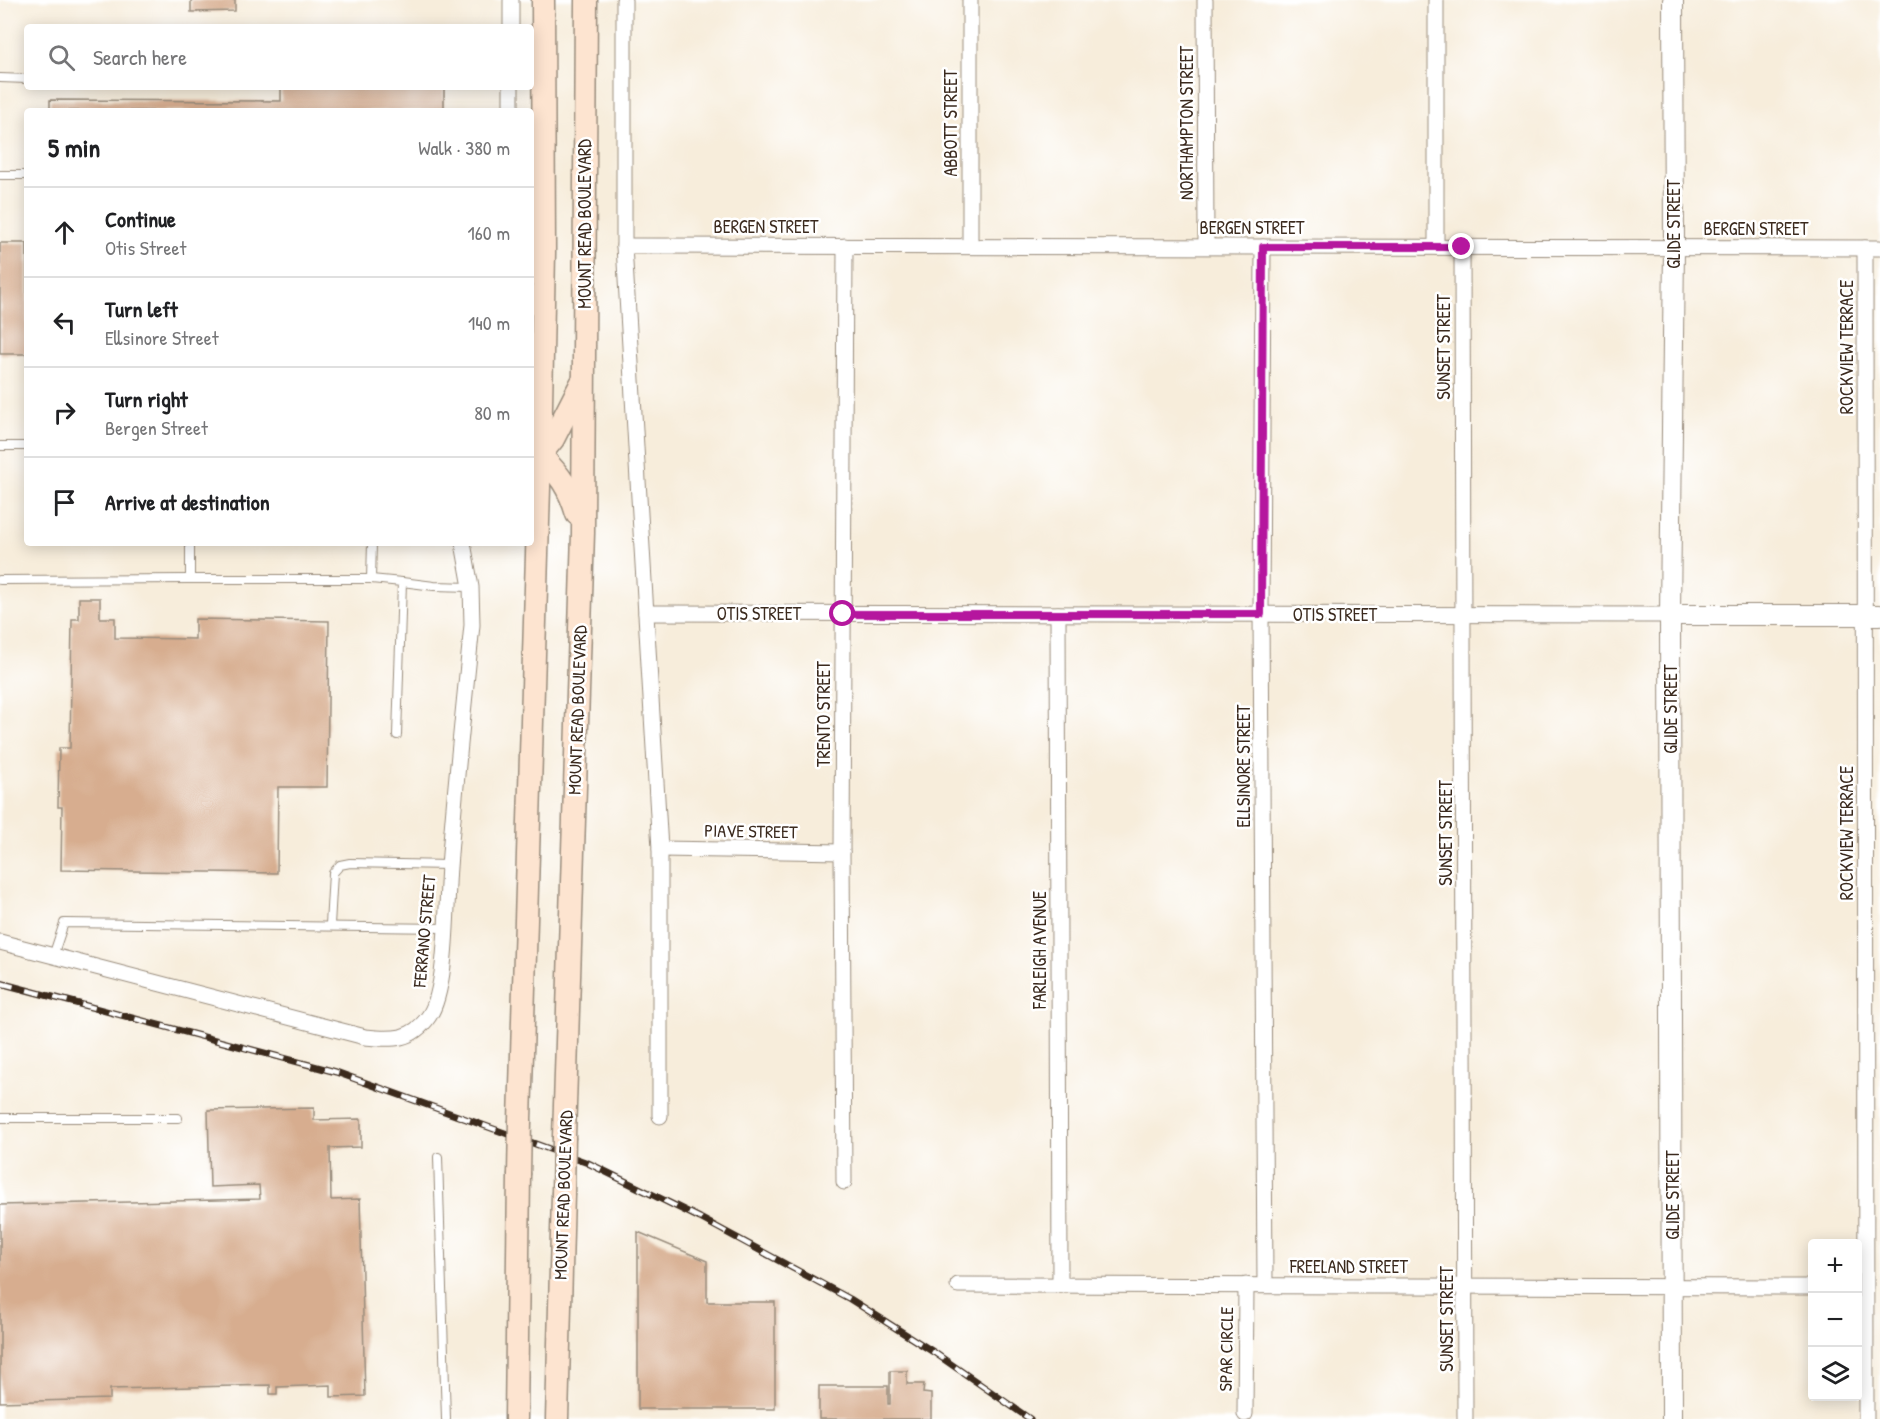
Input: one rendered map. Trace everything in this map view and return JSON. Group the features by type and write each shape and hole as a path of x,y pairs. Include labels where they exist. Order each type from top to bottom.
{"main road":[{"path":"534,538 537,245 543,0"},
{"name":"MOUNT READ BOULEVARD","path":"557,1419 583,533 586,0"},
{"path":"536,455 553,439 584,379"},
{"path":"536,455 561,476 572,496 583,533"},
{"path":"516,1419 520,1120 534,546"}],"street":[{"path":"511,0 511,24"},
{"path":"624,0 624,246 660,849 660,1116"},
{"name":"ABBOTT STREET","path":"970,0 970,246"},
{"name":"NORTHAMPTON STREET","path":"1204,0 1206,246"},
{"path":"1436,0 1437,247"},
{"name":"GLIDE STREET","path":"1672,1419 1670,615 1674,247 1673,0"},
{"path":"511,90 511,108"},
{"name":"BERGEN STREET","path":"624,246 1873,248"},
{"name":"TRENTO STREET","path":"844,1182 842,852 845,246"},
{"name":"ELLSINORE STREET","path":"1263,247 1261,614 1265,1285"},
{"name":"SUNSET STREET","path":"1462,247 1465,1419"},
{"name":"ROCKVIEW TERRACE","path":"1866,1419 1873,615 1873,248"},
{"name":"FERRANO STREET","path":"0,942 365,1037 392,1040 416,1031 430,1015 439,994 472,625 471,587 464,546"},
{"name":"OTIS STREET","path":"646,613 1873,615"},
{"name":"FARLEIGH AVENUE","path":"1058,614 1060,1285"},
{"name":"PIAVE STREET","path":"660,849 842,852"},
{"name":"FREELAND STREET","path":"958,1285 1808,1287"},
{"name":"SPAR CIRCLE","path":"1245,1414 1246,1285"}],"lane":[{"path":"0,78 24,79"},
{"path":"0,176 24,175"},
{"path":"0,446 24,446"},
{"path":"190,546 190,579"},
{"path":"371,579 372,546"},
{"path":"0,580 371,579 435,586 471,587"},
{"path":"397,735 402,582"},
{"path":"330,925 333,873 340,865 350,863 449,866"},
{"path":"53,956 64,923 445,928"},
{"path":"0,1118 178,1118"},
{"path":"438,1157 446,1419"}],"building":[{"path":"191,0 235,0 235,11 191,12"},
{"path":"281,90 444,90 444,108 50,108 50,100 281,101"},
{"path":"0,243 24,243 24,354 0,354"},
{"path":"79,598 100,598 100,618 115,618 115,638 195,639 195,619 329,621 327,787 278,787 277,873 61,870 62,807 58,807 59,748 70,748 72,619 79,619"},
{"path":"314,1108 314,1120 361,1119 361,1147 330,1148 331,1200 360,1199 365,1396 331,1397 331,1385 277,1387 277,1394 270,1394 270,1385 110,1389 110,1399 0,1402 0,1205 260,1199 259,1185 210,1187 208,1110"},
{"path":"638,1232 707,1261 707,1302 775,1302 775,1409 638,1409"},
{"path":"890,1371 907,1371 907,1384 924,1384 923,1393 931,1394 931,1419 819,1419 819,1386 888,1386 888,1404 890,1404"}],"railway":[{"path":"0,983 336,1072 588,1163 700,1218 850,1299 935,1353 1030,1419"}],"route":[{"path":"843,614 1261,614 1263,247 1462,247"}]}
